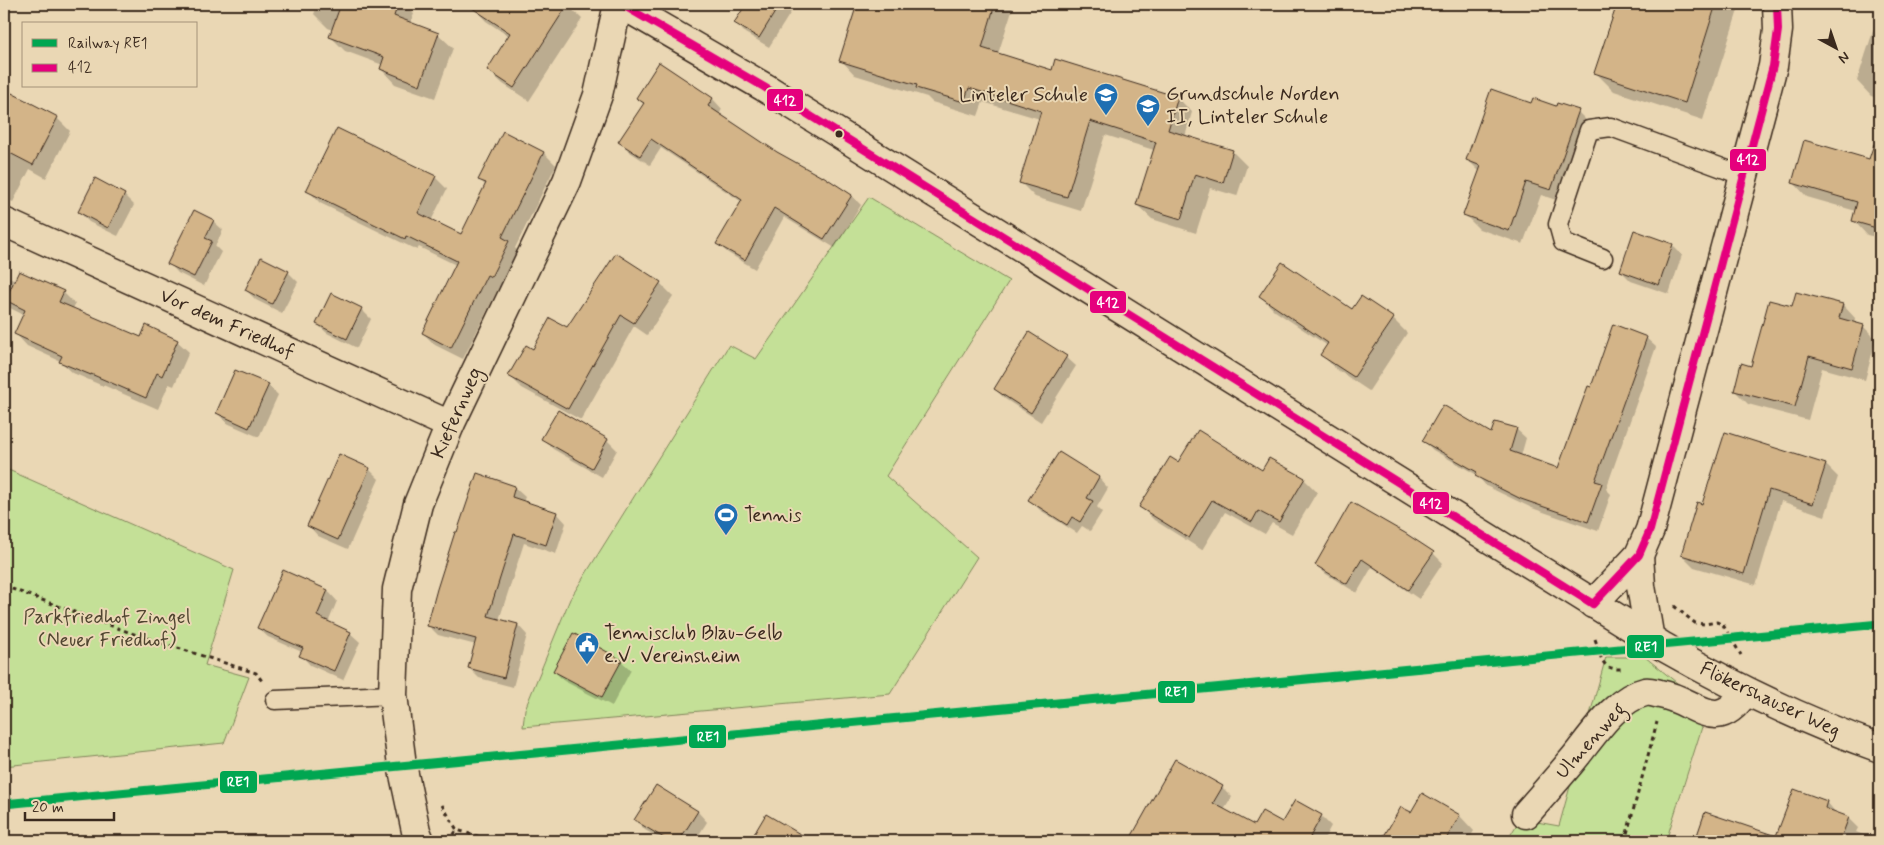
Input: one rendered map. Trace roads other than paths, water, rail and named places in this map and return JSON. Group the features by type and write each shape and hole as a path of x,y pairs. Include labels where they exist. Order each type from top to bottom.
{"street":[{"name":"Kiefernweg","path":"420,841 416,831 402,765 393,695 396,589 418,504 450,425 567,181 598,94 620,4"},
{"name":"Flökershauser Weg","path":"620,4 764,88 1656,643 1746,692 1833,731 1880,748"},
{"path":"1593,604 1639,555 1650,530 1773,66 1778,30 1777,4"},
{"name":"Vor dem Friedhof","path":"4,222 450,425"},
{"path":"1639,555 1641,586 1656,643"},
{"name":"Ulmenweg","path":"1526,814 1606,718 1628,699 1646,692 1665,694 1710,714 1725,713 1736,706 1746,692"}],"lane":[{"path":"1603,258 1563,242 1558,224 1589,130 1611,127 1744,176"},
{"path":"275,700 393,695"}],"rail line":[{"name":"RE1","path":"4,804 1880,624"}],"place":[{"name":"Linteler Schule","path":"1106,116"},
{"name":"Grundschule Norden II, Linteler Schule","path":"1148,127"},
{"name":"Tennis","path":"726,536"},
{"name":"Tennisclub Blau-Gelb e.V. Vereinsheim","path":"587,665"}],"park label":[{"name":"Parkfriedhof Zingel (Neuer Friedhof)","path":"107,628"}]}
